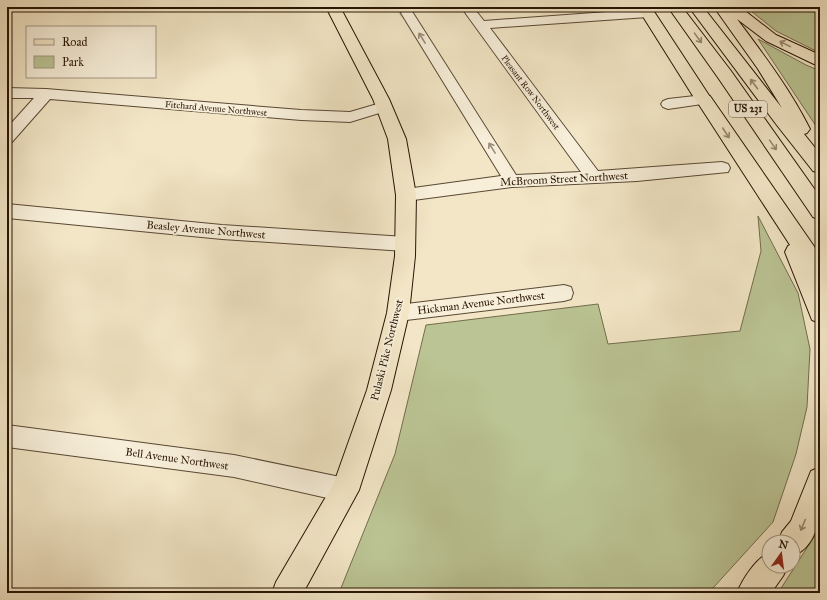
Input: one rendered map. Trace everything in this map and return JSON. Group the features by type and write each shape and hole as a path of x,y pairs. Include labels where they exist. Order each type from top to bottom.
{"main road":[{"name":"Pulaski Pike Northwest","path":"287,593 345,490 379,390 398,313 405,244 406,195 397,139 384,107 333,7"},
{"name":"US 231","path":"675,7 725,75 820,212"},
{"name":"US 231","path":"696,7 782,120 817,162"},
{"path":"721,7 793,111 817,162"},
{"path":"731,7 771,38 820,61"},
{"path":"646,10 776,209 820,272"},
{"path":"776,209 820,313"},
{"path":"798,534 801,530 820,480"},
{"path":"752,593 767,574"}],"street":[{"name":"Pleasant Row Northwest","path":"468,7 594,177"},
{"path":"481,25 646,10"},
{"path":"407,13 512,181"},
{"name":"Fitchard Avenue Northwest","path":"7,93 46,94 308,116 350,117 384,107"},
{"path":"7,138 46,94"},
{"path":"668,104 704,100"},
{"name":"McBroom Street Northwest","path":"406,195 512,181 722,168"},
{"name":"Beasley Avenue Northwest","path":"7,211 222,232 405,244"},
{"name":"Hickman Avenue Northwest","path":"398,313 564,293"},
{"name":"Bell Avenue Northwest","path":"7,436 234,466 345,490"}],"green space":[{"path":"746,7 820,7 820,53 776,31"},
{"path":"758,39 820,71 820,132"},
{"path":"758,216 798,293 810,349 807,407 796,454 773,522 707,593 339,593 395,454 426,325 598,304 608,344 740,331 761,251"},
{"path":"820,527 820,593 778,593 790,574 801,574 801,557"}],"tunnel":[{"path":"403,7 407,13"}]}
